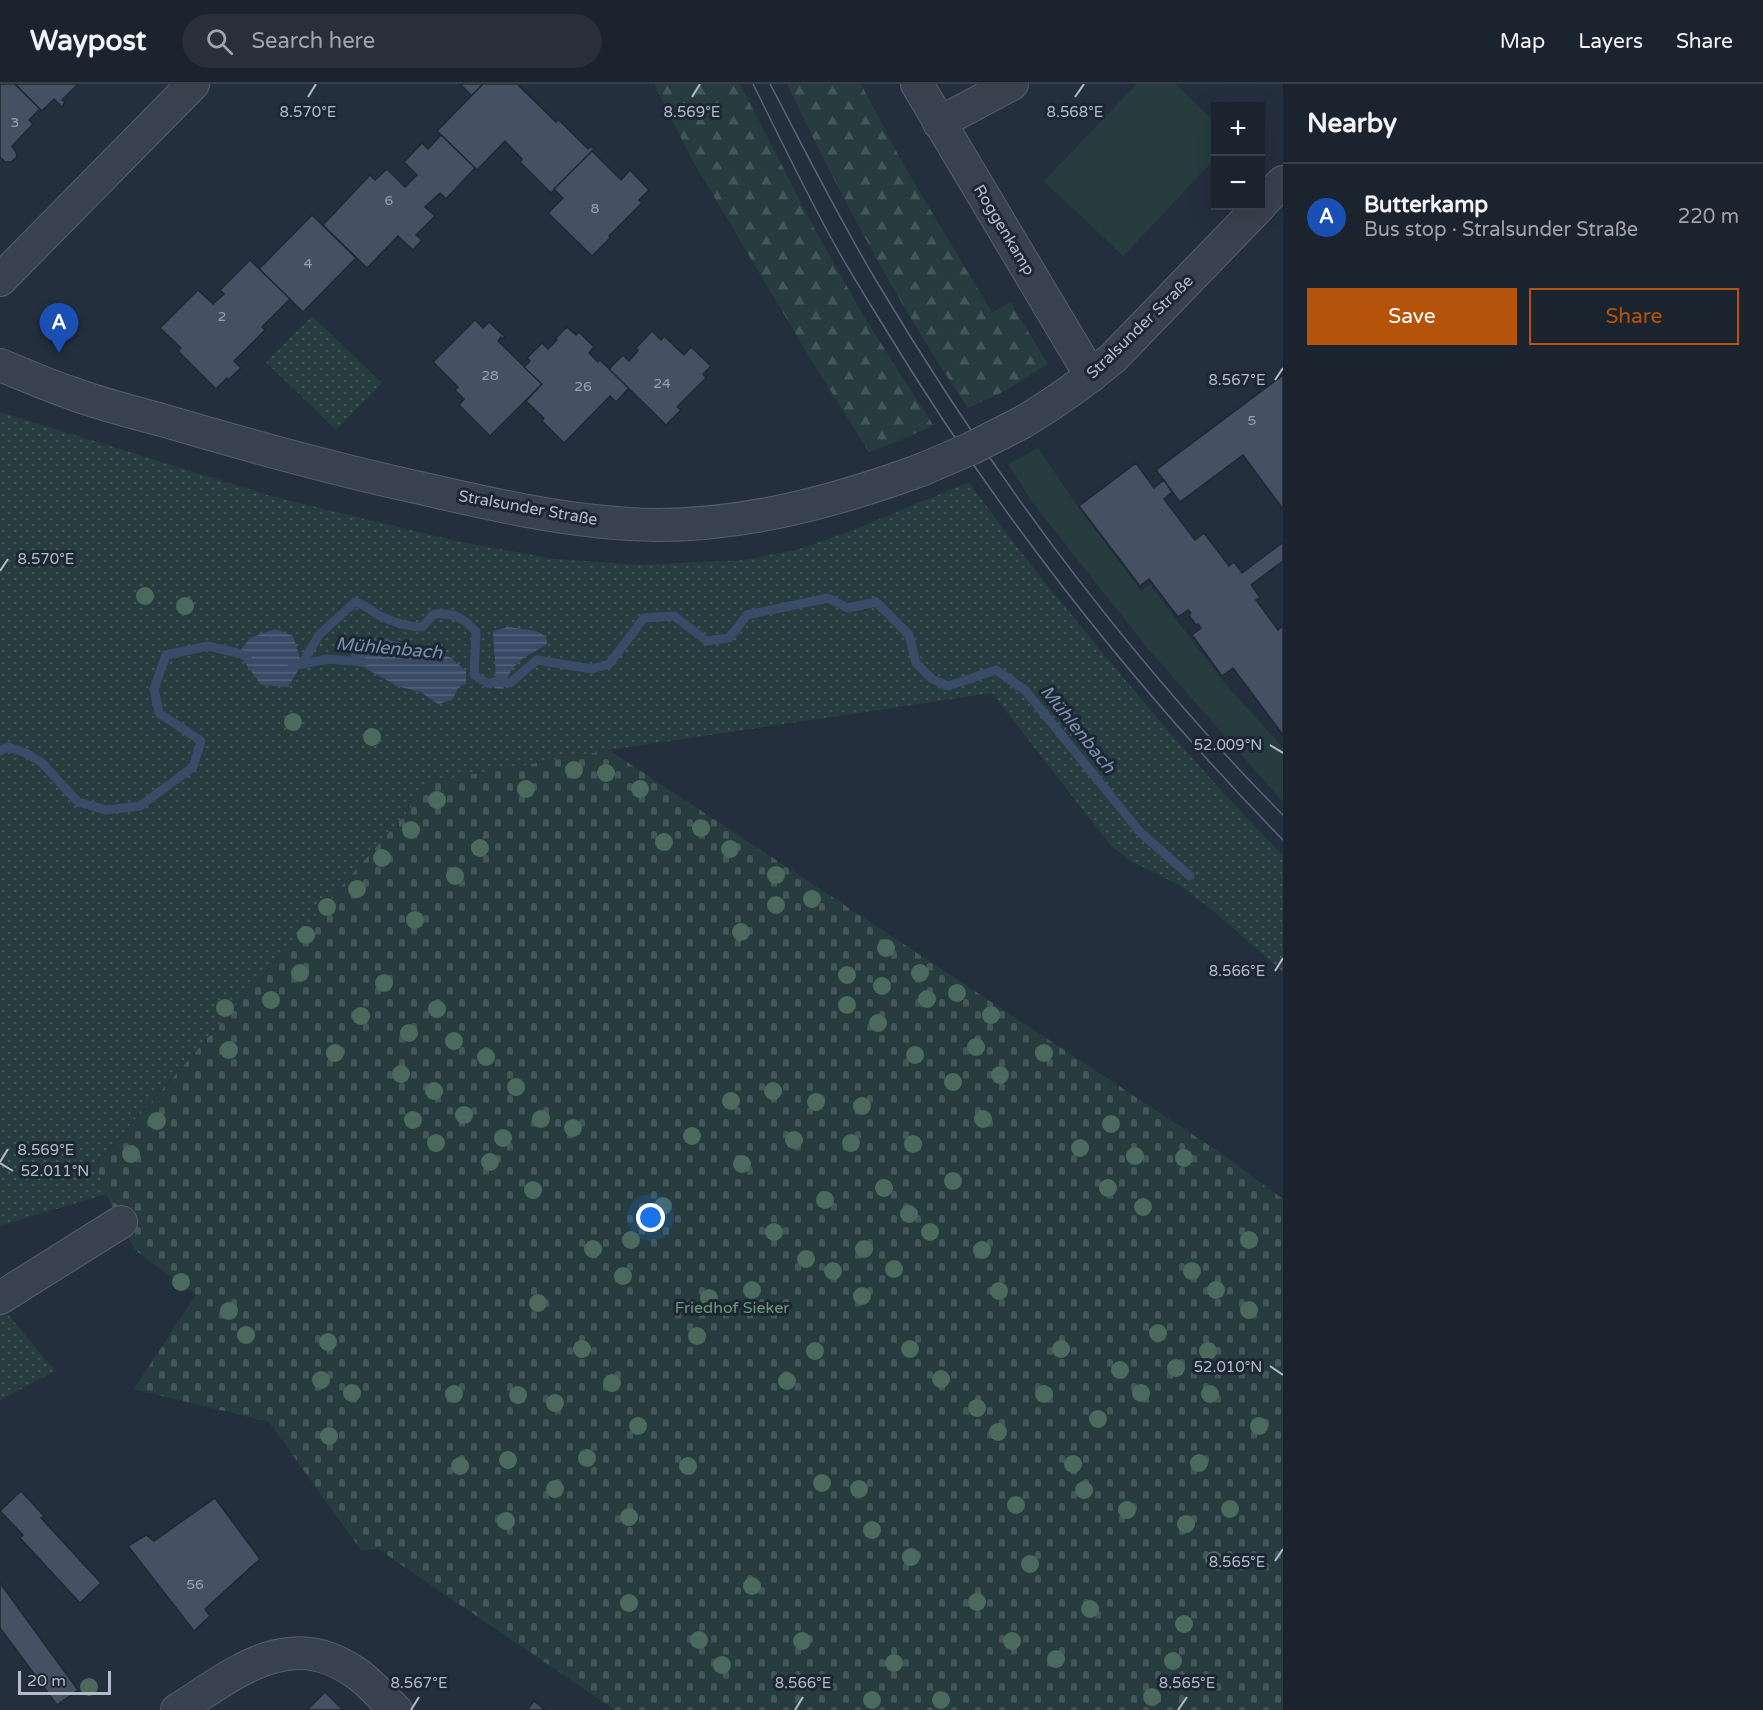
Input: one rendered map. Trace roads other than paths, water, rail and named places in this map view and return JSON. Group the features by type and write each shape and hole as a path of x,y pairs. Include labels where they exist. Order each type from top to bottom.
{"street":[{"path":"0,280 193,84"},
{"name":"Roggenkamp","path":"917,84 1091,376"},
{"path":"939,123 1012,84"},
{"name":"Stralsunder Straße","path":"1265,200 1283,182"},
{"name":"Stralsunder Straße","path":"0,364 71,394 260,449 322,466 474,501 558,517 600,521 656,525 715,522 774,513 855,493 947,460 1051,406 1091,376 1134,337 1255,210"},
{"path":"0,1298 121,1222"},
{"path":"177,1710 255,1663 295,1652 318,1654 338,1662 360,1676 396,1710"}],"water":[{"path":"509,627 536,631 546,636 547,644 515,666 503,689 494,688 493,631"},
{"path":"275,629 293,636 302,664 288,687 261,685 238,653 250,638"},
{"path":"381,638 450,657 466,671 466,684 459,686 452,700 438,704 420,692 397,686 353,661 348,648"}],"waterway":[{"name":"Mühlenbach","path":"292,664 302,664 319,635 355,602 385,618 411,626 422,627 434,614 452,615 467,623 476,632 474,675 489,684 496,681 510,683 537,660 592,669 609,664 644,618 674,616 707,641 729,638 747,615 828,598 848,608 876,602 909,635 916,663 932,679 948,686 996,670 1025,690 1140,832 1190,876"},
{"name":"Mühlenbach","path":"0,751 8,747 26,753 41,762 78,802 106,810 140,806 193,767 201,741 159,713 154,689 166,655 208,646 247,657"},
{"name":"Mühlenbach","path":"302,664 328,659 364,662"}],"tram line":[{"path":"753,84 829,235 886,330 974,466 1070,596 1121,659 1173,721 1283,840"},
{"path":"770,84 865,262 924,358 1016,496 1117,629 1170,693 1283,815"}],"place":[{"name":"Butterkamp","path":"59,353"}],"park label":[{"name":"Friedhof Sieker","path":"732,1308"}]}
